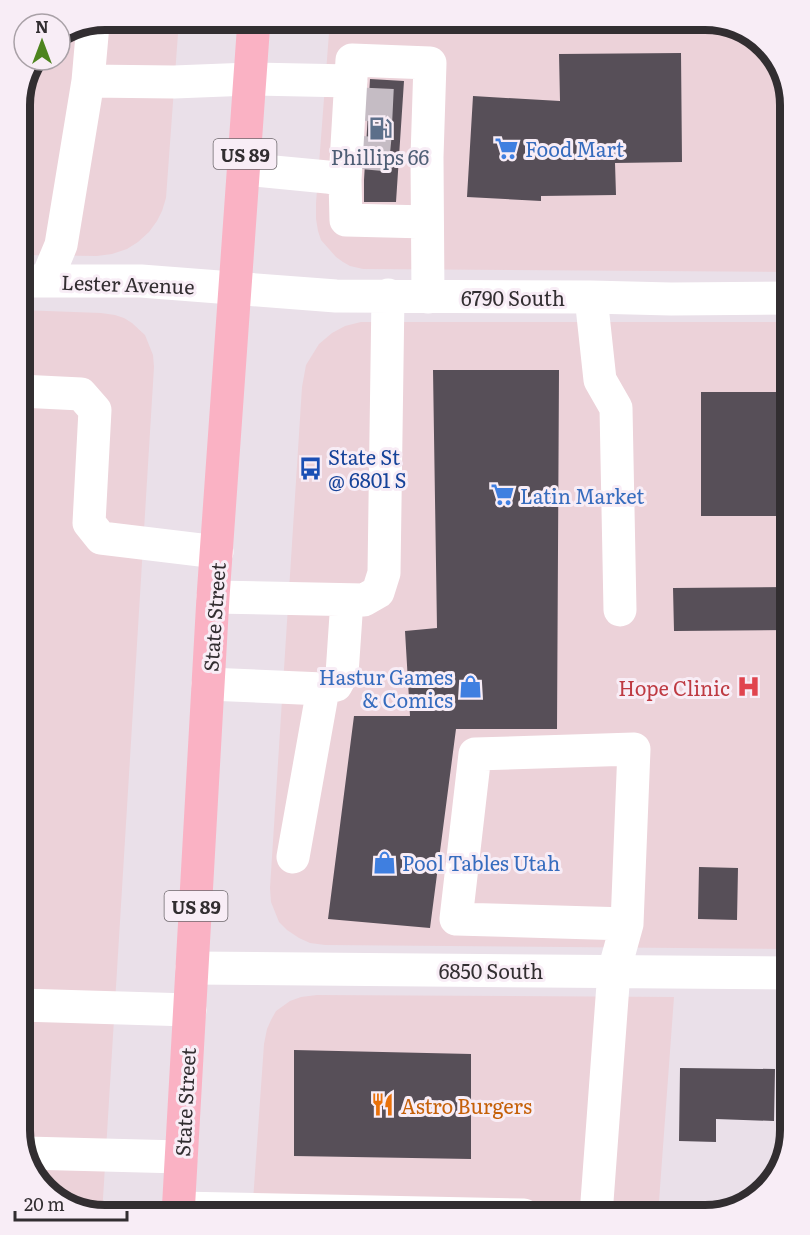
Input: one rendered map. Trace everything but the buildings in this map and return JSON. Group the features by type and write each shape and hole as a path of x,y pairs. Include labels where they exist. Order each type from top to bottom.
{"main road":[{"name":"State Street","path":"178,1205 213,597 253,30"}],"street":[{"path":"33,281 61,245 88,81 92,31"},
{"path":"427,222 346,220 353,96 352,60 430,63 416,107 413,156 427,222 428,297"},
{"path":"88,81 174,82 250,79 353,96"},
{"path":"244,169 350,161"},
{"name":"Lester Avenue","path":"33,281 141,281 236,288"},
{"name":"6790 South","path":"236,288 336,296 780,298"},
{"path":"213,597 364,600 378,592 384,573 388,295"},
{"path":"591,297 600,380 616,408 620,610"},
{"path":"30,391 81,394 95,410 89,523 101,538 217,552"},
{"path":"208,684 323,689 336,685 342,674 347,600"},
{"path":"293,857 323,689"},
{"path":"597,1205 614,971 627,924 634,749 475,754 456,919 627,924"},
{"name":"6850 South","path":"192,968 780,973"},
{"path":"30,1005 190,1010"},
{"path":"34,1153 181,1157"}],"shaded area":[{"path":"105,30 178,30 166,198 157,221 149,232 127,249 97,256 30,255 30,100 38,72 72,72 72,38 81,34"},
{"path":"329,30 720,31 738,38 754,49 770,68 777,86 780,105 780,272 363,269 350,266 336,257 321,240 316,219"},
{"path":"30,310 101,313 124,318 145,335 153,355 103,1205 100,1205 67,1195 45,1176 36,1159 30,1130"},
{"path":"361,322 780,322 780,949 325,945 310,943 299,938 279,922 271,902 270,888 302,387 306,365 319,344 345,326"},
{"path":"317,995 674,997 659,1205 253,1205 267,1029 276,1011 290,1001"}],"tunnel":[{"path":"360,104 402,106"},
{"path":"357,152 399,156"}],"place":[{"name":"Phillips 66","path":"380,129"},
{"name":"Food Mart","path":"507,148"},
{"name":"State St @ 6801 S","path":"310,468"},
{"name":"Latin Market","path":"502,495"},
{"name":"Hastur Games & Comics","path":"471,687"},
{"name":"Hope Clinic","path":"748,687"},
{"name":"Pool Tables Utah","path":"384,862"},
{"name":"Astro Burgers","path":"383,1105"}]}
